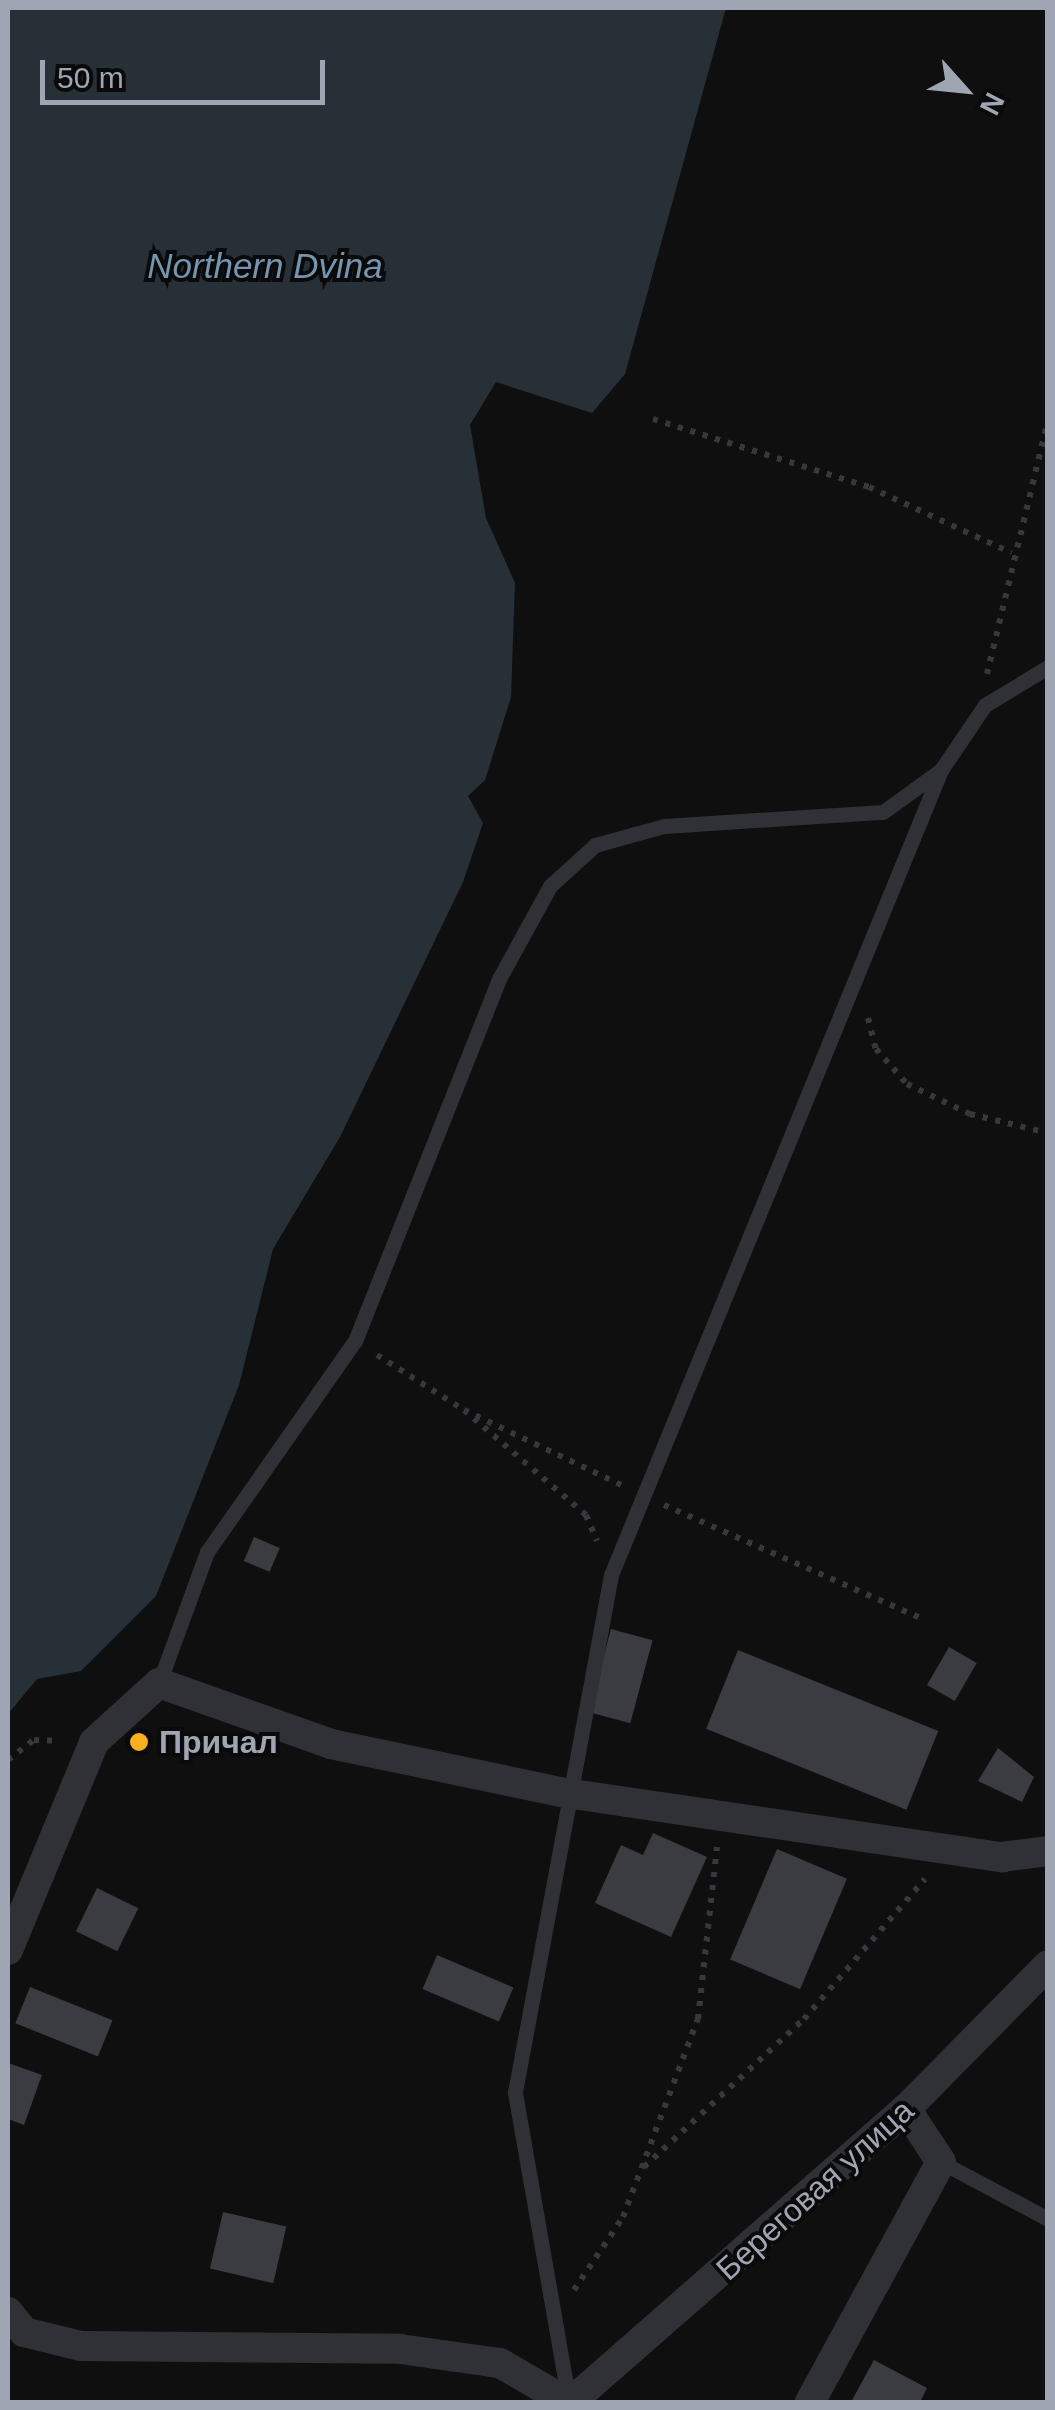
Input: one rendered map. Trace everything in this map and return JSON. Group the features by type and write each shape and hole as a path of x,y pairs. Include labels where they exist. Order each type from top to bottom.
{"street":[{"path":"8,1950 94,1742 159,1683 332,1744 566,1793 722,1811 952,1848 1048,1852"},
{"name":"Береговая улица","path":"569,2402 906,2109 1048,1965"},
{"path":"810,2402 940,2162 906,2109"},
{"path":"8,2312 24,2332 81,2346 400,2349 500,2363 569,2402"}],"lane":[{"path":"569,2402 515,2092 566,1793 610,1574 941,770 985,705 1048,667"},
{"path":"159,1683 207,1552 355,1341 500,976 550,886 595,845 664,826 883,812 941,770"},
{"path":"940,2162 1048,2219"}],"path":[{"path":"653,419 869,488 1012,553"},
{"path":"985,705 988,646 1048,419"},
{"path":"856,974 876,1049 907,1084 970,1114 1048,1133"},
{"path":"355,1341 464,1410 642,1495 922,1619"},
{"path":"464,1410 586,1515 610,1574"},
{"path":"8,1760 34,1740"},
{"path":"555,2320 623,2217 698,2018 722,1811"},
{"path":"641,2169 804,2019 952,1848"}],"water":[{"name":"Northern Dvina","path":"8,8 726,8 625,374 592,413 496,382 470,425 486,518 515,583 511,697 485,780 468,796 483,823 463,882 340,1137 273,1249 239,1385 156,1596 81,1671 37,1679 8,1714"}],"building":[{"path":"254,1537 280,1548 270,1572 244,1561"},
{"path":"611,1629 653,1640 630,1723 589,1712"},
{"path":"949,1647 977,1663 955,1701 927,1685"},
{"path":"738,1650 938,1731 906,1810 706,1729"},
{"path":"998,1748 1034,1777 1022,1802 978,1781"},
{"path":"653,1833 707,1857 671,1937 595,1903 621,1845 643,1855"},
{"path":"777,1849 847,1879 800,1989 730,1959"},
{"path":"97,1888 138,1908 117,1951 76,1931"},
{"path":"437,1955 513,1987 499,2021 423,1989"},
{"path":"30,1987 113,2020 98,2057 15,2023"},
{"path":"8,2063 42,2075 24,2125 8,2119"},
{"path":"223,2212 286,2227 273,2283 210,2269"},
{"path":"874,2360 927,2388 920,2402 851,2402"}],"place":[{"name":"Причал","path":"139,1742"}]}
